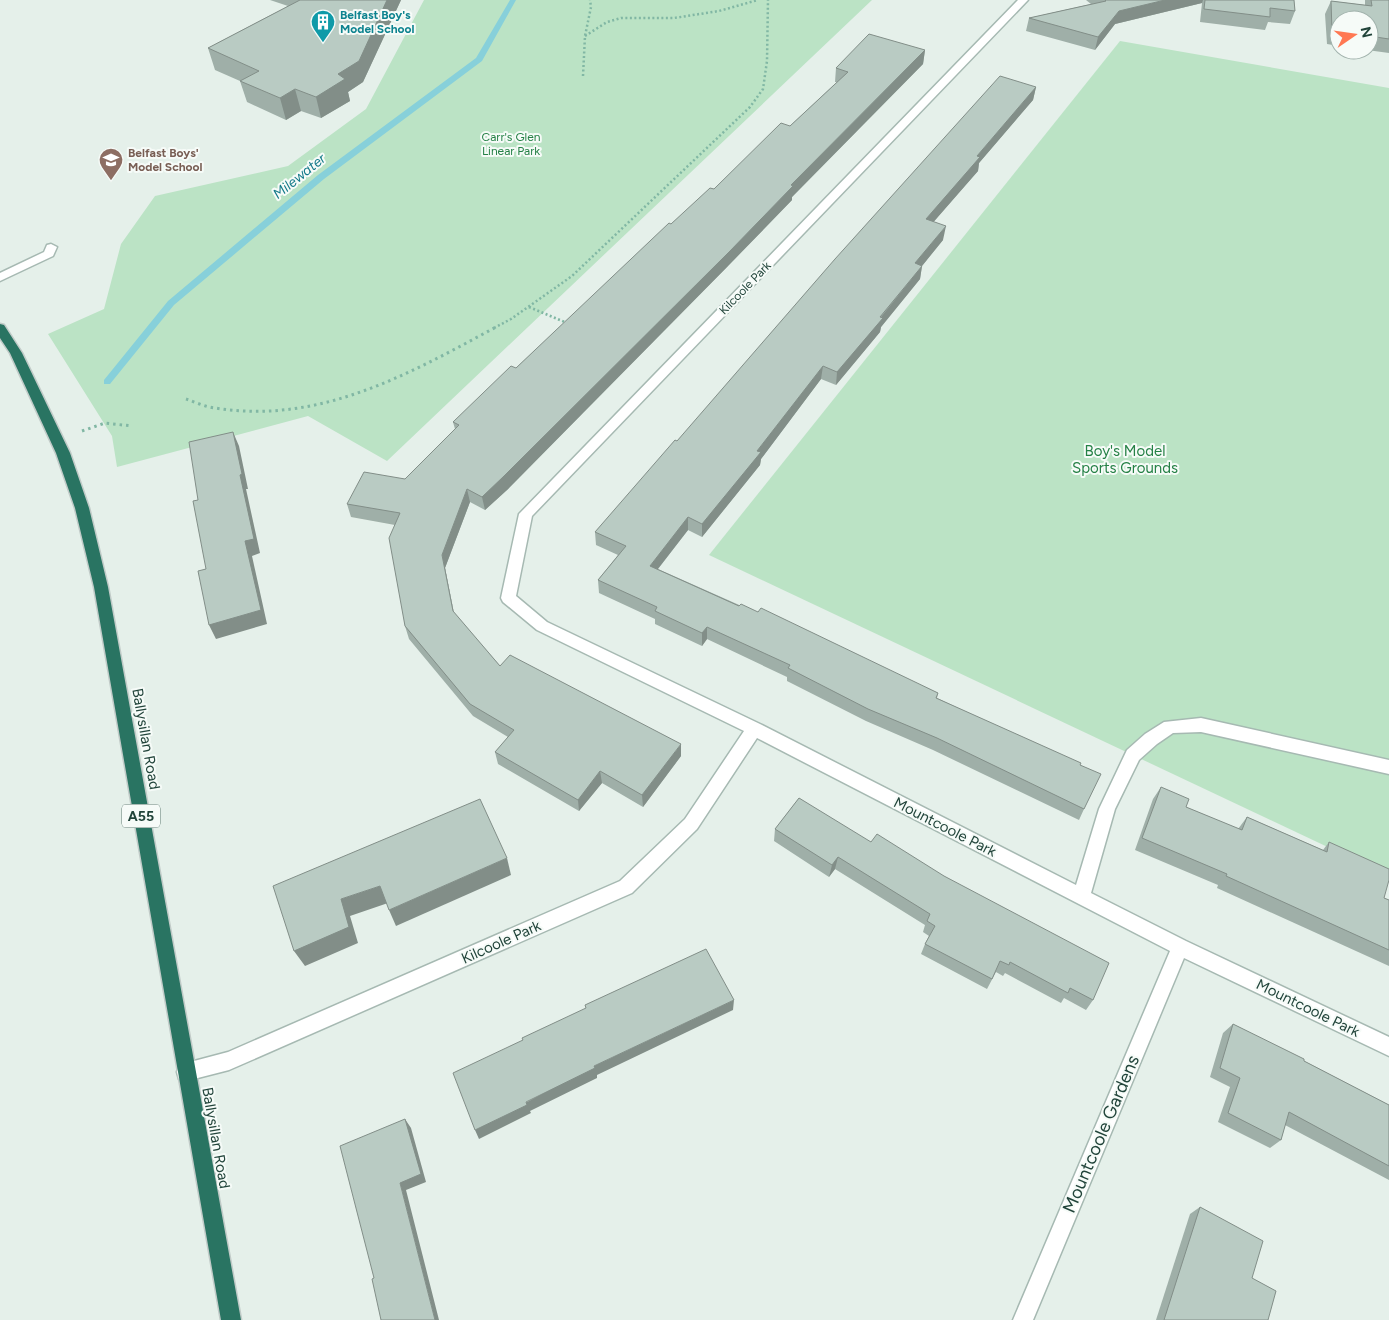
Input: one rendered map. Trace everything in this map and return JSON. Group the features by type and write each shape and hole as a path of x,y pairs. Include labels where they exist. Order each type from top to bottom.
{"highway":[{"name":"Ballysillan Road","path":"0,328 16,353 57,440 82,508 102,587 230,1320"}],"street":[{"name":"Kilcoole Park","path":"508,598 526,514 1023,0"},
{"path":"0,277 49,254 50,248"},
{"name":"Mountcoole Park","path":"508,598 542,626 754,729 1180,947 1389,1047"},
{"path":"1081,897 1108,809 1134,756 1151,739 1170,727 1201,725 1389,767"},
{"name":"Kilcoole Park","path":"186,1072 229,1061 626,887 691,824 754,729"},
{"name":"Mountcoole Gardens","path":"1023,1320 1180,947"}],"path":[{"path":"583,76 585,36 591,8 590,0"},
{"path":"585,36 607,22 621,18 674,18 719,11 758,0"},
{"path":"186,399 214,408 260,412 329,403 410,373 511,319 572,276 750,107 763,88 767,61 768,0"},
{"path":"529,306 573,325"},
{"path":"57,440 105,423 132,426"}],"green space":[{"name":"Carr's Glen Linear Park","path":"424,0 872,0 387,461 308,416 117,467 112,436 48,334 104,309 121,244 155,196 288,166 366,109"},
{"name":"Boy's Model Sports Grounds","path":"1120,41 1389,88 1389,876 709,555"}],"building":[{"name":"Belfast Boy's Model School","path":"300,0 387,0 359,61 338,74 345,79 316,97 295,89 280,98 240,81 259,71 208,48"},
{"path":"1165,0 1119,11 1098,37 1029,18 1106,1"},
{"path":"1205,0 1294,0 1295,11 1270,8 1270,17 1204,9"},
{"path":"1371,0 1389,0 1389,39 1379,38 1379,10 1331,10 1331,1 1372,6"},
{"path":"869,34 925,50 791,185 793,186 729,252 504,476 482,497 467,489 442,555 453,611 500,666 510,655 681,744 642,795 600,771 578,800 495,752 514,730 470,704 405,626 389,538 400,513 347,504 364,472 405,479 459,425 453,422 511,366 516,368 669,223 671,224 710,188 714,189 781,123 790,126 848,72 836,68"},
{"path":"1000,76 1036,87 977,156 980,157 926,219 946,226 915,263 922,266 880,317 883,318 837,372 823,366 757,451 761,452 702,524 688,517 650,566 739,606 741,604 758,612 761,608 938,693 936,698 1081,763 1080,765 1101,774 1084,809 937,738 868,709 788,668 790,665 707,627 702,633 655,611 657,607 598,580 626,546 595,532 675,440 677,441 835,259"},
{"path":"233,432 254,539 245,541 261,610 209,625 198,571 206,569 193,501 198,500 189,442"},
{"path":"1161,787 1189,799 1186,807 1242,830 1247,817 1327,852 1329,842 1389,869 1389,880 1384,898 1389,900 1389,950 1226,876 1227,874 1142,838"},
{"path":"799,798 871,842 877,834 944,876 1109,963 1093,1000 1070,988 1068,993 1010,962 1009,965 1000,961 992,979 925,944 935,926 927,921 930,914 838,857 832,865 775,829"},
{"path":"480,799 507,858 389,910 380,886 341,899 349,927 294,951 273,886"},
{"path":"706,949 734,1000 594,1066 595,1068 526,1102 527,1105 475,1130 453,1073 586,1008 585,1005"},
{"path":"1233,1024 1304,1059 1304,1061 1389,1105 1389,1166 1289,1112 1281,1140 1228,1113 1240,1078 1220,1068"},
{"path":"405,1119 421,1174 400,1183 435,1320 381,1320 372,1279 374,1278 340,1146"},
{"path":"1200,1207 1263,1241 1252,1278 1276,1291 1268,1320 1164,1320"}],"waterway":[{"name":"Milewater","path":"107,382 171,303 321,177 479,59 513,0"}],"place":[{"name":"Belfast Boy's Model School","path":"323,43"},
{"name":"Belfast Boys' Model School","path":"111,181"}]}
